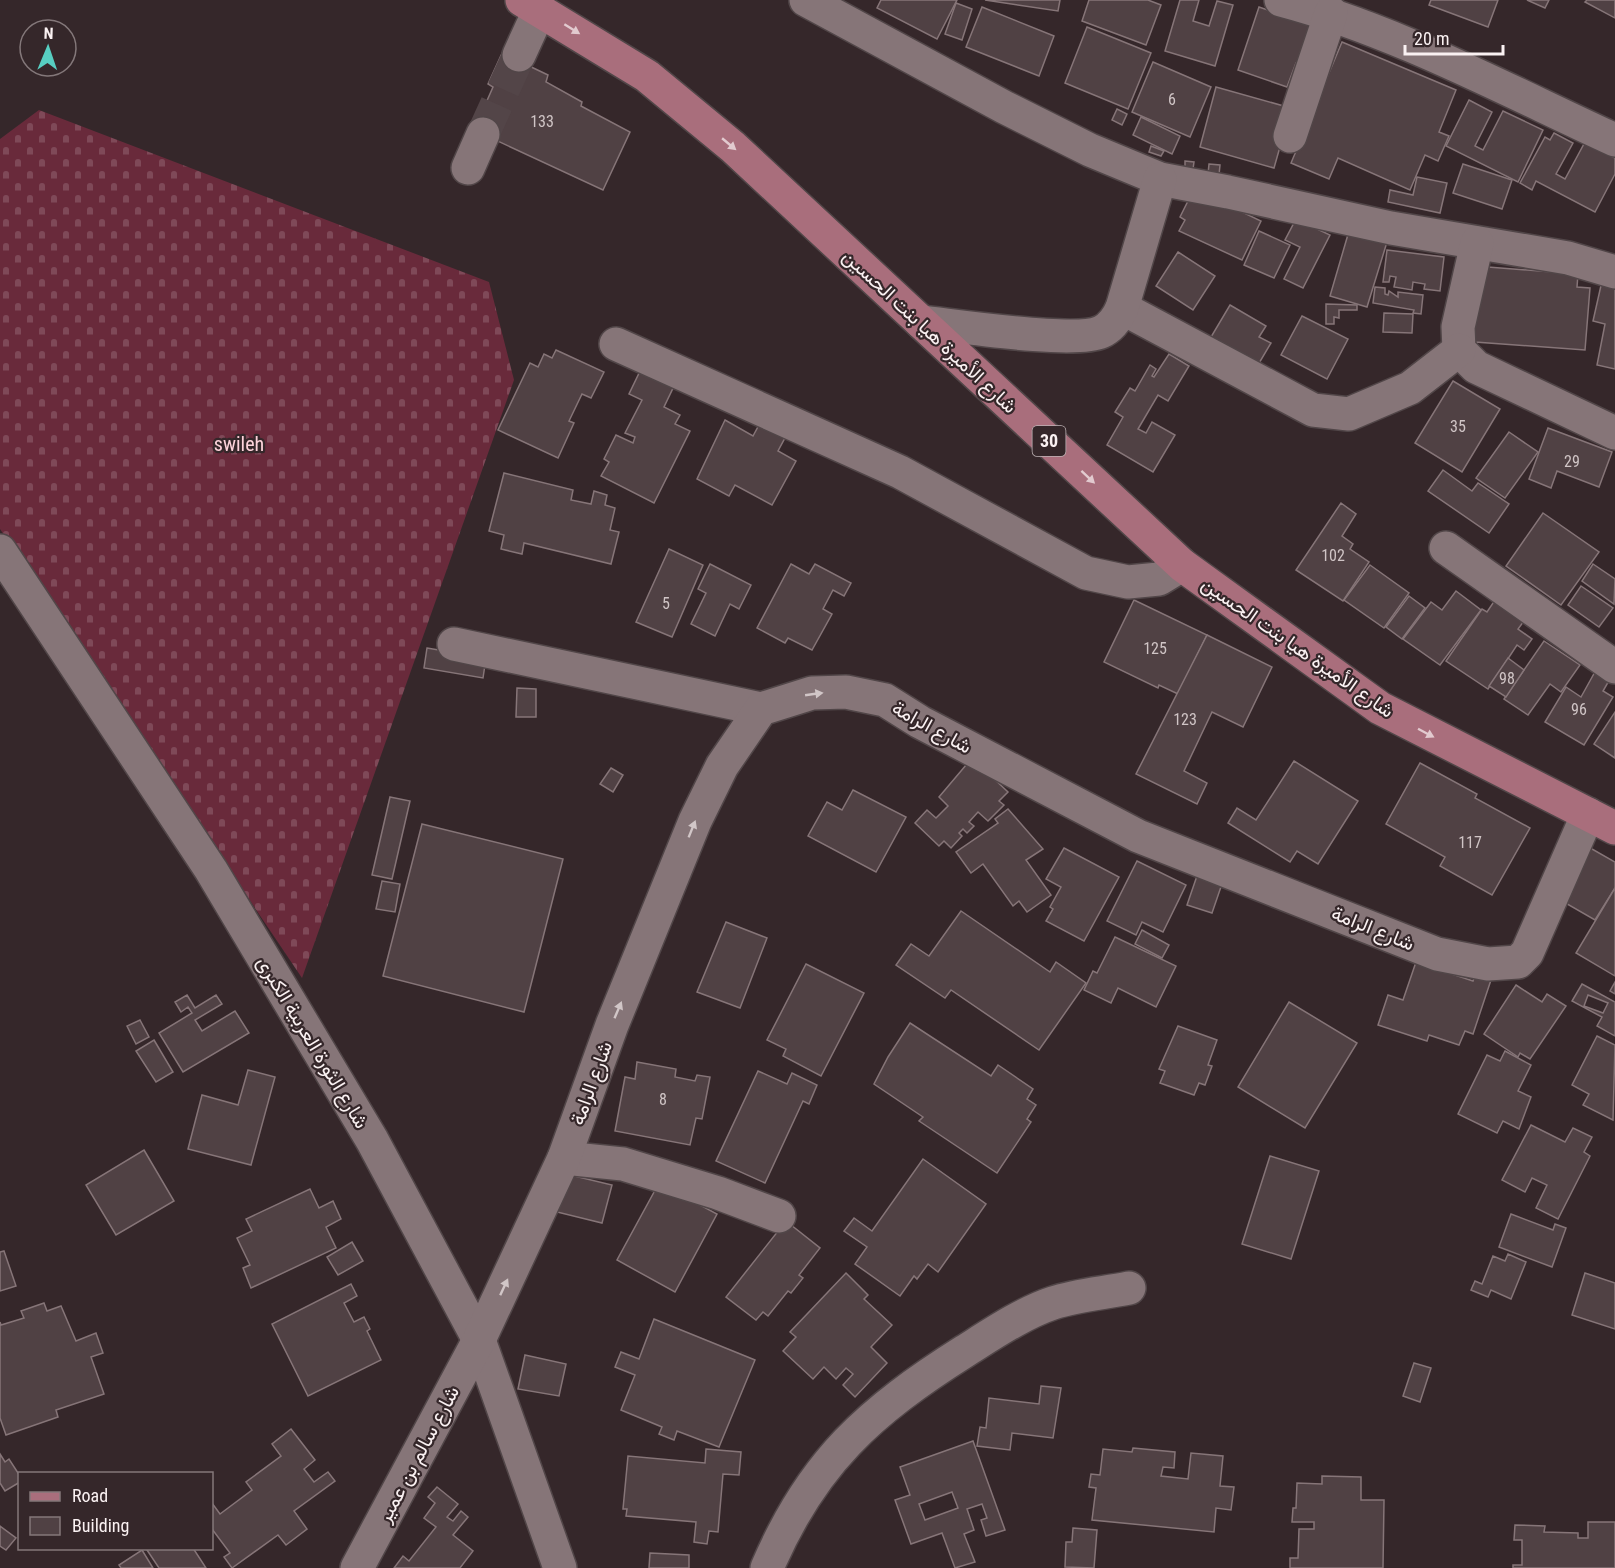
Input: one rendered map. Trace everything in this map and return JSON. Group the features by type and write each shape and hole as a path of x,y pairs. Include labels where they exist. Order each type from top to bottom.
{"main road":[{"name":"شارع الأميرة هيا بنت الحسين","path":"531,4 647,76 733,147 1182,565 1380,708 1602,821"}],"street":[{"path":"1281,0 1331,13 1615,140"},
{"path":"821,3 1013,112 1090,150 1160,180 1228,192 1380,226 1568,258 1615,272"},
{"path":"519,55 531,4"},
{"path":"1290,136 1331,13"},
{"path":"468,168 483,134"},
{"path":"921,322 1063,337 1101,332 1118,318 1122,308 1160,180"},
{"path":"1477,243 1458,327 1460,350 1476,367 1615,433"},
{"path":"1122,308 1313,410 1349,414 1410,395 1460,350"},
{"path":"616,344 900,472 1086,573 1128,582 1159,579 1182,565"},
{"path":"1446,548 1615,667"},
{"name":"شارع الثورة العربية الكبرى","path":"4,566 211,870 372,1140 479,1340 560,1568"},
{"path":"454,644 761,709"},
{"name":"شارع الرامة","path":"479,1340 564,1158 612,1025 695,821 722,766 741,734 761,709 812,693 846,692 885,700 920,722 1138,836 1437,954 1488,964 1518,962 1527,952 1602,821"},
{"path":"564,1158 623,1164 718,1193 779,1216"},
{"path":"766,1568 807,1491 838,1449 879,1410 922,1378 993,1333 1053,1303 1130,1288"},
{"name":"شارع سالم بن عمير","path":"357,1568 479,1340"}],"green space":[{"name":"swileh","path":"39,110 489,282 514,380 302,978 0,529 0,139"}],"building":[{"path":"881,0 957,0 937,39 877,8"},
{"path":"985,0 1060,0 1058,11"},
{"path":"1089,0 1148,0 1161,5 1146,45 1082,21"},
{"path":"1180,0 1199,0 1193,21 1209,26 1217,1 1233,5 1215,66 1165,51"},
{"path":"1431,0 1498,0 1488,27 1429,5"},
{"path":"1527,0 1549,0 1545,8"},
{"path":"1587,0 1615,0 1615,18 1585,2"},
{"path":"956,3 972,9 962,40 945,34"},
{"path":"982,7 1054,36 1039,76 966,47"},
{"path":"1259,7 1322,29 1309,67 1296,63 1287,87 1238,70"},
{"path":"1087,27 1151,53 1128,109 1065,83"},
{"path":"1342,42 1456,90 1439,132 1449,136 1438,161 1425,155 1410,190 1338,158 1329,179 1291,163"},
{"path":"504,49 525,64 548,75 546,82 582,102 581,106 630,132 603,190 474,130 493,87 488,84"},
{"path":"1153,62 1211,87 1190,137 1132,112"},
{"path":"1216,87 1291,108 1274,168 1200,147"},
{"path":"1469,100 1492,112 1475,146 1483,150 1503,111 1543,130 1518,182 1446,146"},
{"path":"1117,109 1127,114 1122,125 1112,120"},
{"path":"1141,117 1180,136 1172,154 1133,135"},
{"path":"1554,133 1573,143 1556,174 1565,179 1585,142 1615,158 1615,174 1595,212 1536,181 1532,190 1520,183 1545,137 1550,140"},
{"path":"1151,146 1164,151 1161,156 1149,152"},
{"path":"1185,161 1194,162 1193,169 1185,169"},
{"path":"1209,164 1220,165 1219,175 1208,174"},
{"path":"1463,164 1512,180 1502,209 1453,193"},
{"path":"1417,177 1447,183 1440,213 1388,202 1390,190 1413,195"},
{"path":"1194,189 1261,221 1242,260 1179,231 1185,220 1180,217"},
{"path":"1296,219 1330,235 1303,288 1284,279 1300,247 1285,240"},
{"path":"1259,231 1290,245 1274,278 1244,265"},
{"path":"1349,231 1387,242 1367,307 1330,296"},
{"path":"1387,250 1444,257 1440,291 1424,289 1425,284 1413,282 1412,290 1394,287 1396,277 1390,276 1389,282 1383,282"},
{"path":"1178,252 1215,276 1193,310 1156,286"},
{"path":"1475,266 1578,274 1577,287 1590,288 1585,350 1475,342 1475,332 1470,332"},
{"path":"1602,281 1615,284 1615,369 1597,365 1605,324 1593,321"},
{"path":"1375,287 1385,288 1385,294 1388,295 1389,291 1398,297 1398,292 1423,295 1421,314 1413,313 1414,310 1373,303"},
{"path":"1326,304 1357,305 1357,310 1339,310 1339,318 1334,317 1334,324 1326,324"},
{"path":"1230,305 1266,326 1259,337 1271,343 1258,365 1211,337"},
{"path":"1384,313 1413,314 1412,333 1383,332"},
{"path":"1302,316 1348,339 1327,379 1281,355"},
{"path":"556,350 604,372 591,398 582,394 569,421 574,423 558,458 498,430 530,363 538,367 544,354 552,358"},
{"path":"1169,354 1189,366 1168,401 1158,395 1138,429 1146,433 1152,422 1175,435 1153,472 1107,445 1123,417 1115,412 1130,388 1135,391 1150,365 1156,369 1152,376 1154,377"},
{"path":"642,367 675,384 664,407 680,415 675,424 690,431 654,503 601,476 609,462 604,459 616,435 633,443 635,437 625,433 642,400 629,394"},
{"path":"1453,381 1500,409 1462,472 1415,443"},
{"path":"725,420 753,436 760,423 786,436 778,451 796,461 772,505 735,485 729,496 697,479"},
{"path":"1548,428 1612,452 1599,487 1557,471 1551,488 1529,479"},
{"path":"1509,432 1538,452 1505,498 1476,478"},
{"path":"1443,470 1472,491 1478,483 1509,504 1489,533 1428,491"},
{"path":"504,473 573,490 571,500 591,504 594,491 607,495 605,505 615,508 610,530 619,532 611,564 524,543 522,554 501,549 504,535 489,531"},
{"path":"1341,503 1356,514 1342,536 1353,544 1350,549 1369,562 1343,601 1296,570"},
{"path":"1543,513 1599,552 1561,605 1506,566"},
{"path":"669,549 703,565 672,637 636,622"},
{"path":"710,564 751,585 739,609 730,604 715,636 691,624 706,593 698,589"},
{"path":"791,564 809,574 815,564 851,583 844,596 833,590 823,609 832,614 812,650 788,638 785,643 757,628"},
{"path":"1593,564 1615,579 1614,604 1582,581"},
{"path":"1370,565 1409,593 1384,628 1344,600"},
{"path":"1581,586 1613,608 1599,627 1568,605"},
{"path":"1456,591 1481,610 1440,665 1403,639 1431,602 1442,610"},
{"path":"1409,596 1425,608 1402,639 1386,627"},
{"path":"1134,600 1207,635 1178,694 1159,685 1158,688 1104,662"},
{"path":"1495,600 1524,621 1518,629 1532,639 1524,650 1517,645 1488,689 1446,661 1482,609 1487,612"},
{"path":"1207,635 1272,667 1243,727 1212,712 1184,771 1207,783 1197,804 1136,774"},
{"path":"1544,641 1580,665 1561,692 1550,684 1528,715 1504,699"},
{"path":"427,648 486,658 483,678 424,668"},
{"path":"1508,658 1524,670 1506,697 1489,686"},
{"path":"1596,670 1610,679 1603,691 1613,697 1584,745 1545,722 1566,687 1581,697"},
{"path":"517,688 536,689 536,717 516,717"},
{"path":"1615,712 1615,758 1594,744"},
{"path":"972,758 1008,792 999,801 1004,805 988,821 978,812 969,822 974,826 967,833 963,829 959,833 962,836 951,848 944,841 939,846 915,823 927,810 936,818 948,806 939,797"},
{"path":"1294,761 1358,801 1318,864 1297,851 1290,862 1228,823 1237,808 1256,820"},
{"path":"1420,763 1477,794 1475,798 1530,828 1492,895 1440,866 1445,857 1386,824"},
{"path":"611,768 623,775 613,792 600,784"},
{"path":"853,790 906,817 876,872 808,836 827,802 842,810"},
{"path":"390,797 410,801 392,879 372,875"},
{"path":"1008,809 1043,849 1026,860 1051,895 1027,912 1019,901 1013,906 983,864 971,873 956,852 998,823 995,819"},
{"path":"422,824 563,859 524,1012 383,976"},
{"path":"1585,845 1615,862 1615,888 1595,920 1555,897"},
{"path":"1064,848 1119,877 1084,941 1046,921 1053,909 1050,907 1061,887 1046,879"},
{"path":"1137,861 1186,885 1163,932 1142,922 1136,935 1107,921"},
{"path":"1199,870 1224,878 1212,913 1187,905"},
{"path":"382,881 400,884 395,912 376,909"},
{"path":"1615,888 1615,976 1576,953"},
{"path":"961,911 1050,972 1056,962 1086,983 1039,1050 951,990 945,998 896,965 911,944 929,956"},
{"path":"726,922 767,938 740,1008 697,992"},
{"path":"1142,930 1169,945 1162,958 1135,944"},
{"path":"1115,937 1176,966 1156,1007 1118,988 1111,1003 1084,990 1093,971 1097,973"},
{"path":"1416,962 1473,981 1479,963 1495,968 1473,1034 1465,1031 1459,1045 1429,1035 1427,1041 1378,1025 1388,995 1403,1000"},
{"path":"806,964 864,993 821,1076 783,1056 786,1049 767,1040"},
{"path":"1615,982 1615,994 1610,991"},
{"path":"1582,984 1615,1002 1615,1036 1597,1026 1602,1017 1572,1001","holes":["1588,995 1608,1003 1603,1013 1584,1006"]},
{"path":"1516,985 1542,1002 1547,994 1566,1006 1530,1059 1520,1053 1518,1057 1484,1034"},
{"path":"187,995 195,1008 216,995 222,1004 195,1020 202,1031 235,1011 249,1033 183,1072 159,1033 192,1013 188,1007 181,1012 175,1002"},
{"path":"1289,1002 1357,1043 1305,1128 1238,1087"},
{"path":"140,1020 149,1037 136,1044 127,1026"},
{"path":"910,1023 991,1076 998,1065 1033,1089 1027,1099 1036,1105 1027,1119 1031,1122 997,1173 919,1121 923,1117 874,1084"},
{"path":"1178,1026 1217,1040 1208,1065 1212,1066 1205,1085 1199,1083 1194,1095 1160,1083 1165,1071 1159,1069"},
{"path":"1597,1036 1615,1045 1613,1120 1583,1105 1589,1094 1572,1085"},
{"path":"154,1040 173,1072 156,1082 136,1051"},
{"path":"1505,1051 1531,1065 1518,1091 1531,1097 1519,1129 1503,1121 1497,1133 1458,1114 1487,1055 1500,1061"},
{"path":"637,1062 676,1069 675,1077 695,1081 697,1075 710,1077 702,1119 696,1118 690,1145 615,1131 625,1077 635,1079"},
{"path":"248,1070 275,1077 251,1165 188,1149 202,1095 238,1105"},
{"path":"758,1071 787,1084 792,1073 817,1085 809,1104 803,1101 765,1183 716,1161"},
{"path":"1531,1125 1565,1142 1573,1128 1592,1137 1584,1152 1590,1156 1558,1219 1536,1208 1547,1185 1532,1178 1525,1192 1502,1180"},
{"path":"144,1150 174,1201 116,1235 86,1185"},
{"path":"1270,1156 1319,1171 1291,1259 1242,1244"},
{"path":"923,1159 986,1204 938,1272 928,1264 917,1279 914,1276 900,1296 855,1264 867,1247 844,1231 854,1218 872,1231"},
{"path":"566,1174 612,1185 602,1223 557,1212"},
{"path":"659,1183 717,1214 675,1292 617,1260"},
{"path":"310,1189 319,1208 333,1201 341,1219 326,1227 336,1248 251,1288 243,1268 250,1265 237,1238 252,1231 246,1219"},
{"path":"1511,1214 1553,1230 1555,1224 1566,1228 1552,1267 1499,1247"},
{"path":"786,1221 820,1248 799,1275 803,1278 791,1293 788,1291 768,1316 763,1312 756,1320 726,1297"},
{"path":"352,1242 363,1261 338,1275 327,1257"},
{"path":"4,1251 16,1286 0,1291 0,1252"},
{"path":"1508,1254 1526,1262 1511,1299 1491,1290 1488,1297 1471,1290 1475,1281 1482,1284 1493,1256 1505,1261"},
{"path":"846,1273 868,1295 864,1299 892,1325 871,1347 887,1363 855,1397 843,1385 853,1374 846,1368 836,1379 824,1367 813,1379 783,1351 796,1337 790,1332"},
{"path":"1585,1273 1615,1283 1615,1329 1572,1315"},
{"path":"351,1284 357,1296 344,1303 354,1322 364,1317 370,1329 367,1331 381,1360 308,1396 272,1324"},
{"path":"44,1303 47,1311 61,1306 76,1341 96,1333 103,1353 91,1357 104,1394 56,1410 58,1417 6,1435 0,1418 0,1322 1,1325 24,1318 21,1311"},
{"path":"654,1319 755,1360 719,1447 677,1431 674,1440 659,1434 662,1427 621,1410 635,1375 615,1367 621,1352 639,1359"},
{"path":"525,1355 566,1364 559,1396 518,1389"},
{"path":"1414,1363 1431,1368 1420,1402 1403,1396"},
{"path":"1041,1386 1061,1388 1053,1438 1012,1433 1010,1450 977,1446 980,1427 986,1428 989,1398 1039,1404"},
{"path":"291,1429 315,1460 304,1469 314,1482 328,1472 335,1481 294,1511 307,1529 286,1545 278,1535 232,1568 224,1557 230,1553 213,1530 213,1504 220,1514 252,1490 246,1482 281,1456 272,1444"},
{"path":"973,1441 1005,1530 986,1536 981,1520 987,1518 982,1504 967,1509 974,1530 964,1534 975,1562 955,1568 942,1533 911,1544 895,1500 910,1495 900,1467","holes":["952,1492 958,1508 925,1520 919,1504"]},
{"path":"1133,1448 1175,1452 1174,1468 1163,1467 1161,1476 1188,1479 1191,1453 1223,1456 1220,1486 1234,1487 1231,1510 1216,1508 1214,1532 1092,1520 1096,1488 1089,1487 1091,1474 1100,1475 1103,1449 1132,1452"},
{"path":"706,1449 741,1452 739,1475 723,1474 718,1532 709,1531 707,1544 694,1542 696,1522 626,1516 627,1509 623,1509 628,1456 705,1463"},
{"path":"0,1454 5,1462 9,1459 18,1473 18,1483 5,1491 0,1483"},
{"path":"1322,1476 1361,1477 1361,1500 1384,1500 1383,1568 1290,1568 1290,1558 1298,1558 1299,1529 1314,1529 1314,1522 1292,1522 1293,1508 1296,1508 1297,1483 1322,1484"},
{"path":"437,1487 458,1504 447,1517 453,1521 461,1511 468,1517 453,1535 473,1551 460,1568 394,1568 403,1556 409,1561 436,1527 424,1518 435,1503 428,1497"},
{"path":"1588,1522 1615,1522 1615,1568 1513,1568 1513,1565 1522,1565 1522,1540 1514,1540 1515,1525 1545,1526 1544,1532 1578,1533 1578,1538 1588,1538"},
{"path":"0,1526 16,1538 6,1550 0,1546"},
{"path":"1073,1528 1097,1530 1094,1568 1065,1567 1066,1542 1072,1542"},
{"path":"142,1550 153,1568 121,1568 119,1565"},
{"path":"147,1550 194,1550 206,1568 159,1568"},
{"path":"650,1553 689,1555 689,1568 649,1568"}],"tunnel":[{"path":"483,134 519,55"}]}
